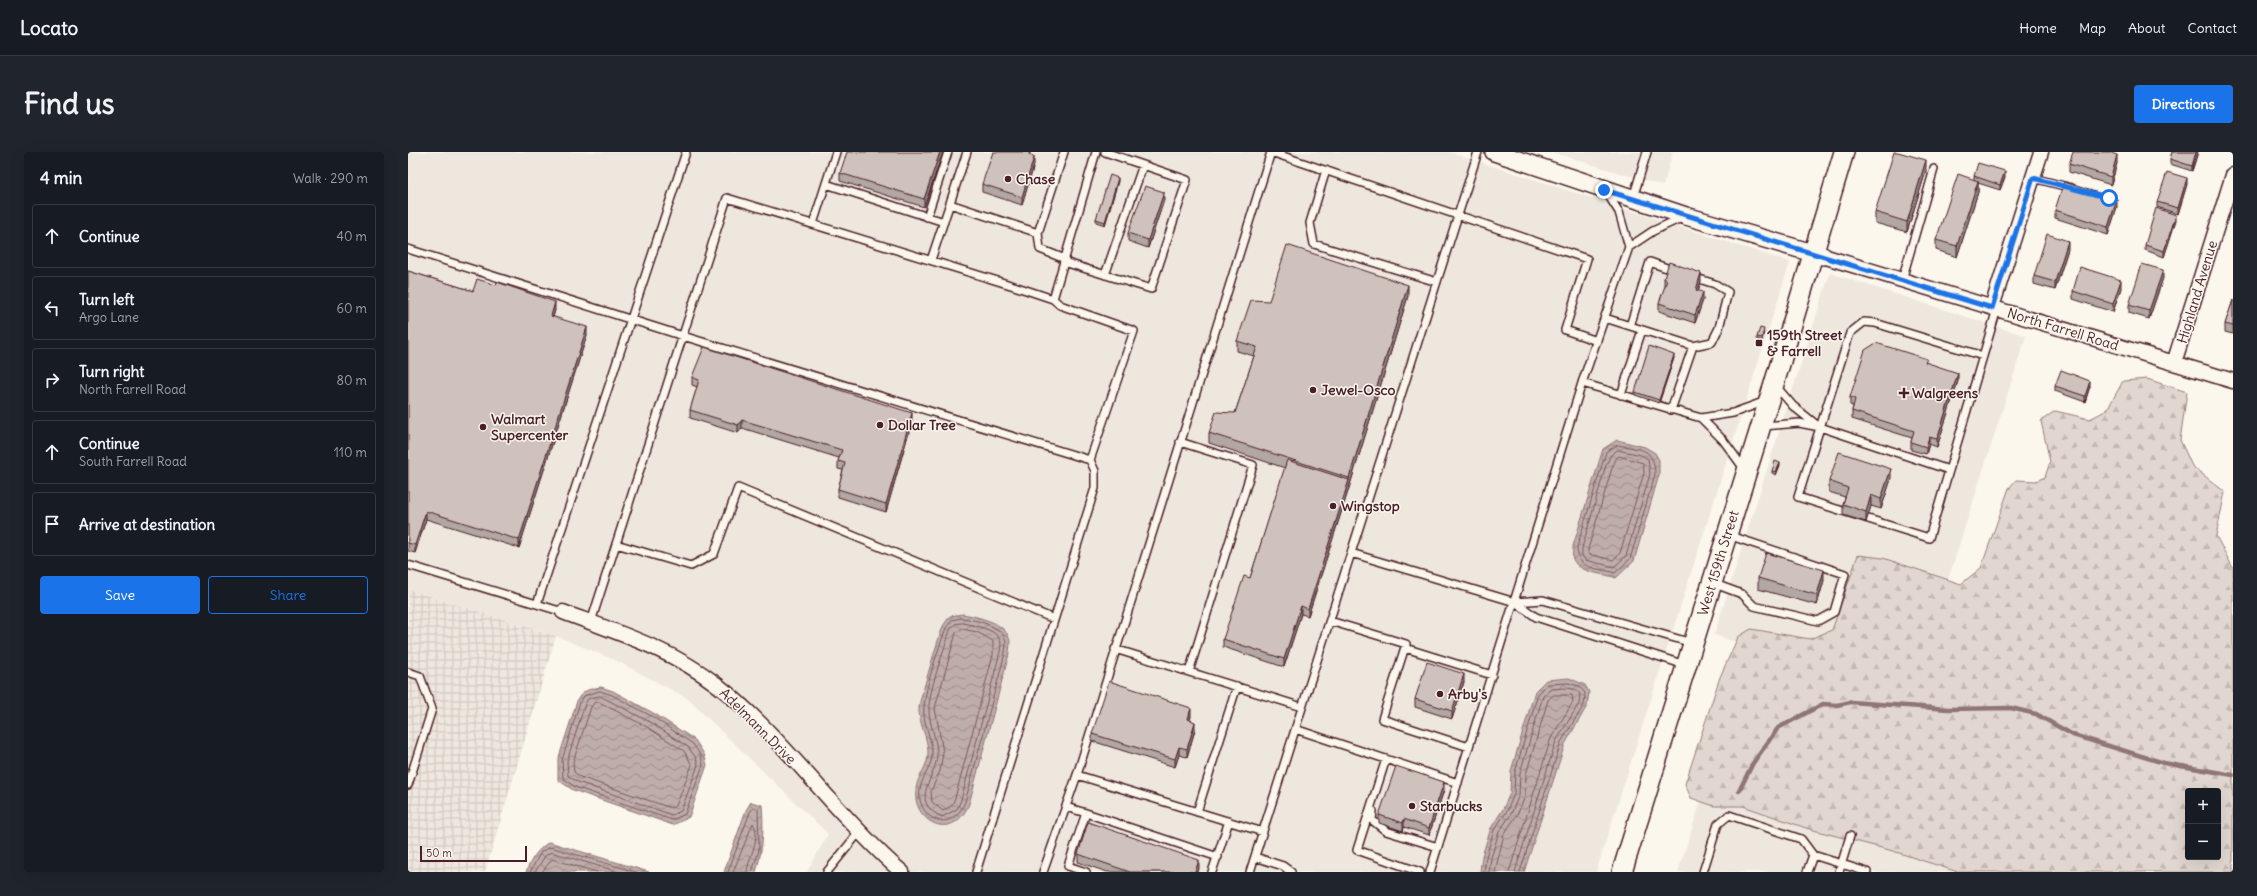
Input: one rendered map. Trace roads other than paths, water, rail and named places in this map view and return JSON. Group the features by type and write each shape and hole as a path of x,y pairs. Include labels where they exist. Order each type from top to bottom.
{"main road":[{"name":"West 159th Street","path":"1622,872 1772,392 1818,255 1844,152"}],"street":[{"path":"1494,152 1604,190 1818,255"},
{"path":"1995,308 2041,152"},
{"name":"Highland Avenue","path":"2174,363 2233,175"},
{"name":"North Farrell Road","path":"1818,255 2233,380"},
{"name":"Adelmann Drive","path":"563,612 624,633 674,658 716,684 752,716 860,832 902,872"}],"lane":[{"path":"537,604 632,320 686,152"},
{"path":"813,224 836,152"},
{"path":"927,217 948,152"},
{"path":"932,260 967,152"},
{"path":"1064,152 1038,233 1040,249 1105,275 1151,289 1187,180 1105,152"},
{"path":"1053,299 1096,152"},
{"path":"1043,872 1077,775 1271,152 1587,259 1566,330 1597,341"},
{"path":"1250,872 1478,152"},
{"path":"1633,198 1647,152"},
{"path":"1105,275 1142,165"},
{"path":"1902,280 1934,169"},
{"path":"1326,170 1310,223 1314,244 1437,282"},
{"path":"2033,178 2079,190"},
{"path":"826,184 944,222"},
{"path":"1430,872 1582,383 1629,247 1619,212 1604,190"},
{"path":"591,622 727,198 793,220 813,224 932,260 1053,299 1060,305 1134,331 1090,460 1095,471 1095,488 976,872"},
{"path":"950,204 1038,233"},
{"path":"1629,247 1653,231 1686,216"},
{"path":"408,249 683,336 1090,460"},
{"path":"1605,318 1642,330 1693,346 1712,342 1719,328 1728,292 1715,284 1650,262 1630,326"},
{"path":"1983,356 1875,323 1864,322 1850,333 1798,497 1929,538 1983,356 1995,308"},
{"path":"1621,395 1642,330"},
{"path":"1671,410 1693,346"},
{"path":"1582,383 1701,418 1733,413 1772,392 1820,427"},
{"path":"1701,418 1723,440 1747,472"},
{"path":"1761,427 1799,423 1820,427 1949,470"},
{"path":"1180,442 1253,465 1189,672"},
{"path":"616,544 691,566 714,554 738,488 1054,619"},
{"path":"1712,583 1742,594 1754,606 1818,621 1834,612 1845,574 1727,534"},
{"path":"1351,553 1515,602 1536,617 1686,666"},
{"path":"408,565 563,612"},
{"path":"1515,602 1543,600 1693,644"},
{"path":"1330,621 1406,644 1382,719 1469,748"},
{"path":"1405,648 1492,675"},
{"path":"1115,649 1302,707"},
{"path":"408,672 420,676 432,709 408,785"},
{"path":"1197,812 1237,686"},
{"path":"1295,729 1458,783"},
{"path":"1386,759 1357,850 1420,872"},
{"path":"1077,775 1263,832"},
{"path":"1373,800 1372,820 1386,832 1438,847"},
{"path":"1066,806 1218,857"},
{"path":"1086,813 1068,866 1086,872"},
{"path":"1703,872 1718,824 1729,815 1801,839 1813,855 1867,872"},
{"path":"1212,872 1229,821"},
{"path":"827,872 860,832"},
{"path":"1839,872 1850,836"},
{"path":"1807,872 1813,855"},
{"path":"1255,857 1283,866 1291,872"}],"water":[{"path":"1617,440 1645,447 1655,453 1659,460 1659,475 1634,561 1616,578 1581,568 1573,559 1573,546 1603,449"},
{"path":"963,614 983,619 998,625 1008,635 1010,646 969,804 962,816 953,823 943,825 934,824 926,818 920,810 916,800 918,780 928,757 928,746 920,719 919,707 943,626 950,616"},
{"path":"1569,678 1585,685 1589,692 1587,706 1565,744 1524,872 1480,872 1482,856 1491,828 1503,809 1510,793 1511,771 1535,691 1546,680"},
{"path":"601,687 613,691 655,714 695,740 704,754 707,765 689,817 673,825 573,790 558,780 558,760 577,701 584,692 593,688"},
{"path":"751,802 762,805 762,839 756,872 724,872 746,810"},
{"path":"549,842 649,872 526,872 535,855"}],"waterway":[{"path":"1739,791 1753,763 1778,728 1823,704 1837,705 1851,702 1948,709 2011,708 2036,714 2073,735 2164,763 2233,775"}],"place":[{"name":"Chase","path":"1008,179"},
{"name":"159th Street & Farrell","path":"1759,343"},
{"name":"Jewel-Osco","path":"1313,390"},
{"name":"Walgreens","path":"1904,393"},
{"name":"Dollar Tree","path":"880,425"},
{"name":"Walmart Supercenter","path":"483,427"},
{"name":"Wingstop","path":"1333,506"},
{"name":"Arby's","path":"1440,694"},
{"name":"Starbucks","path":"1412,806"}]}
